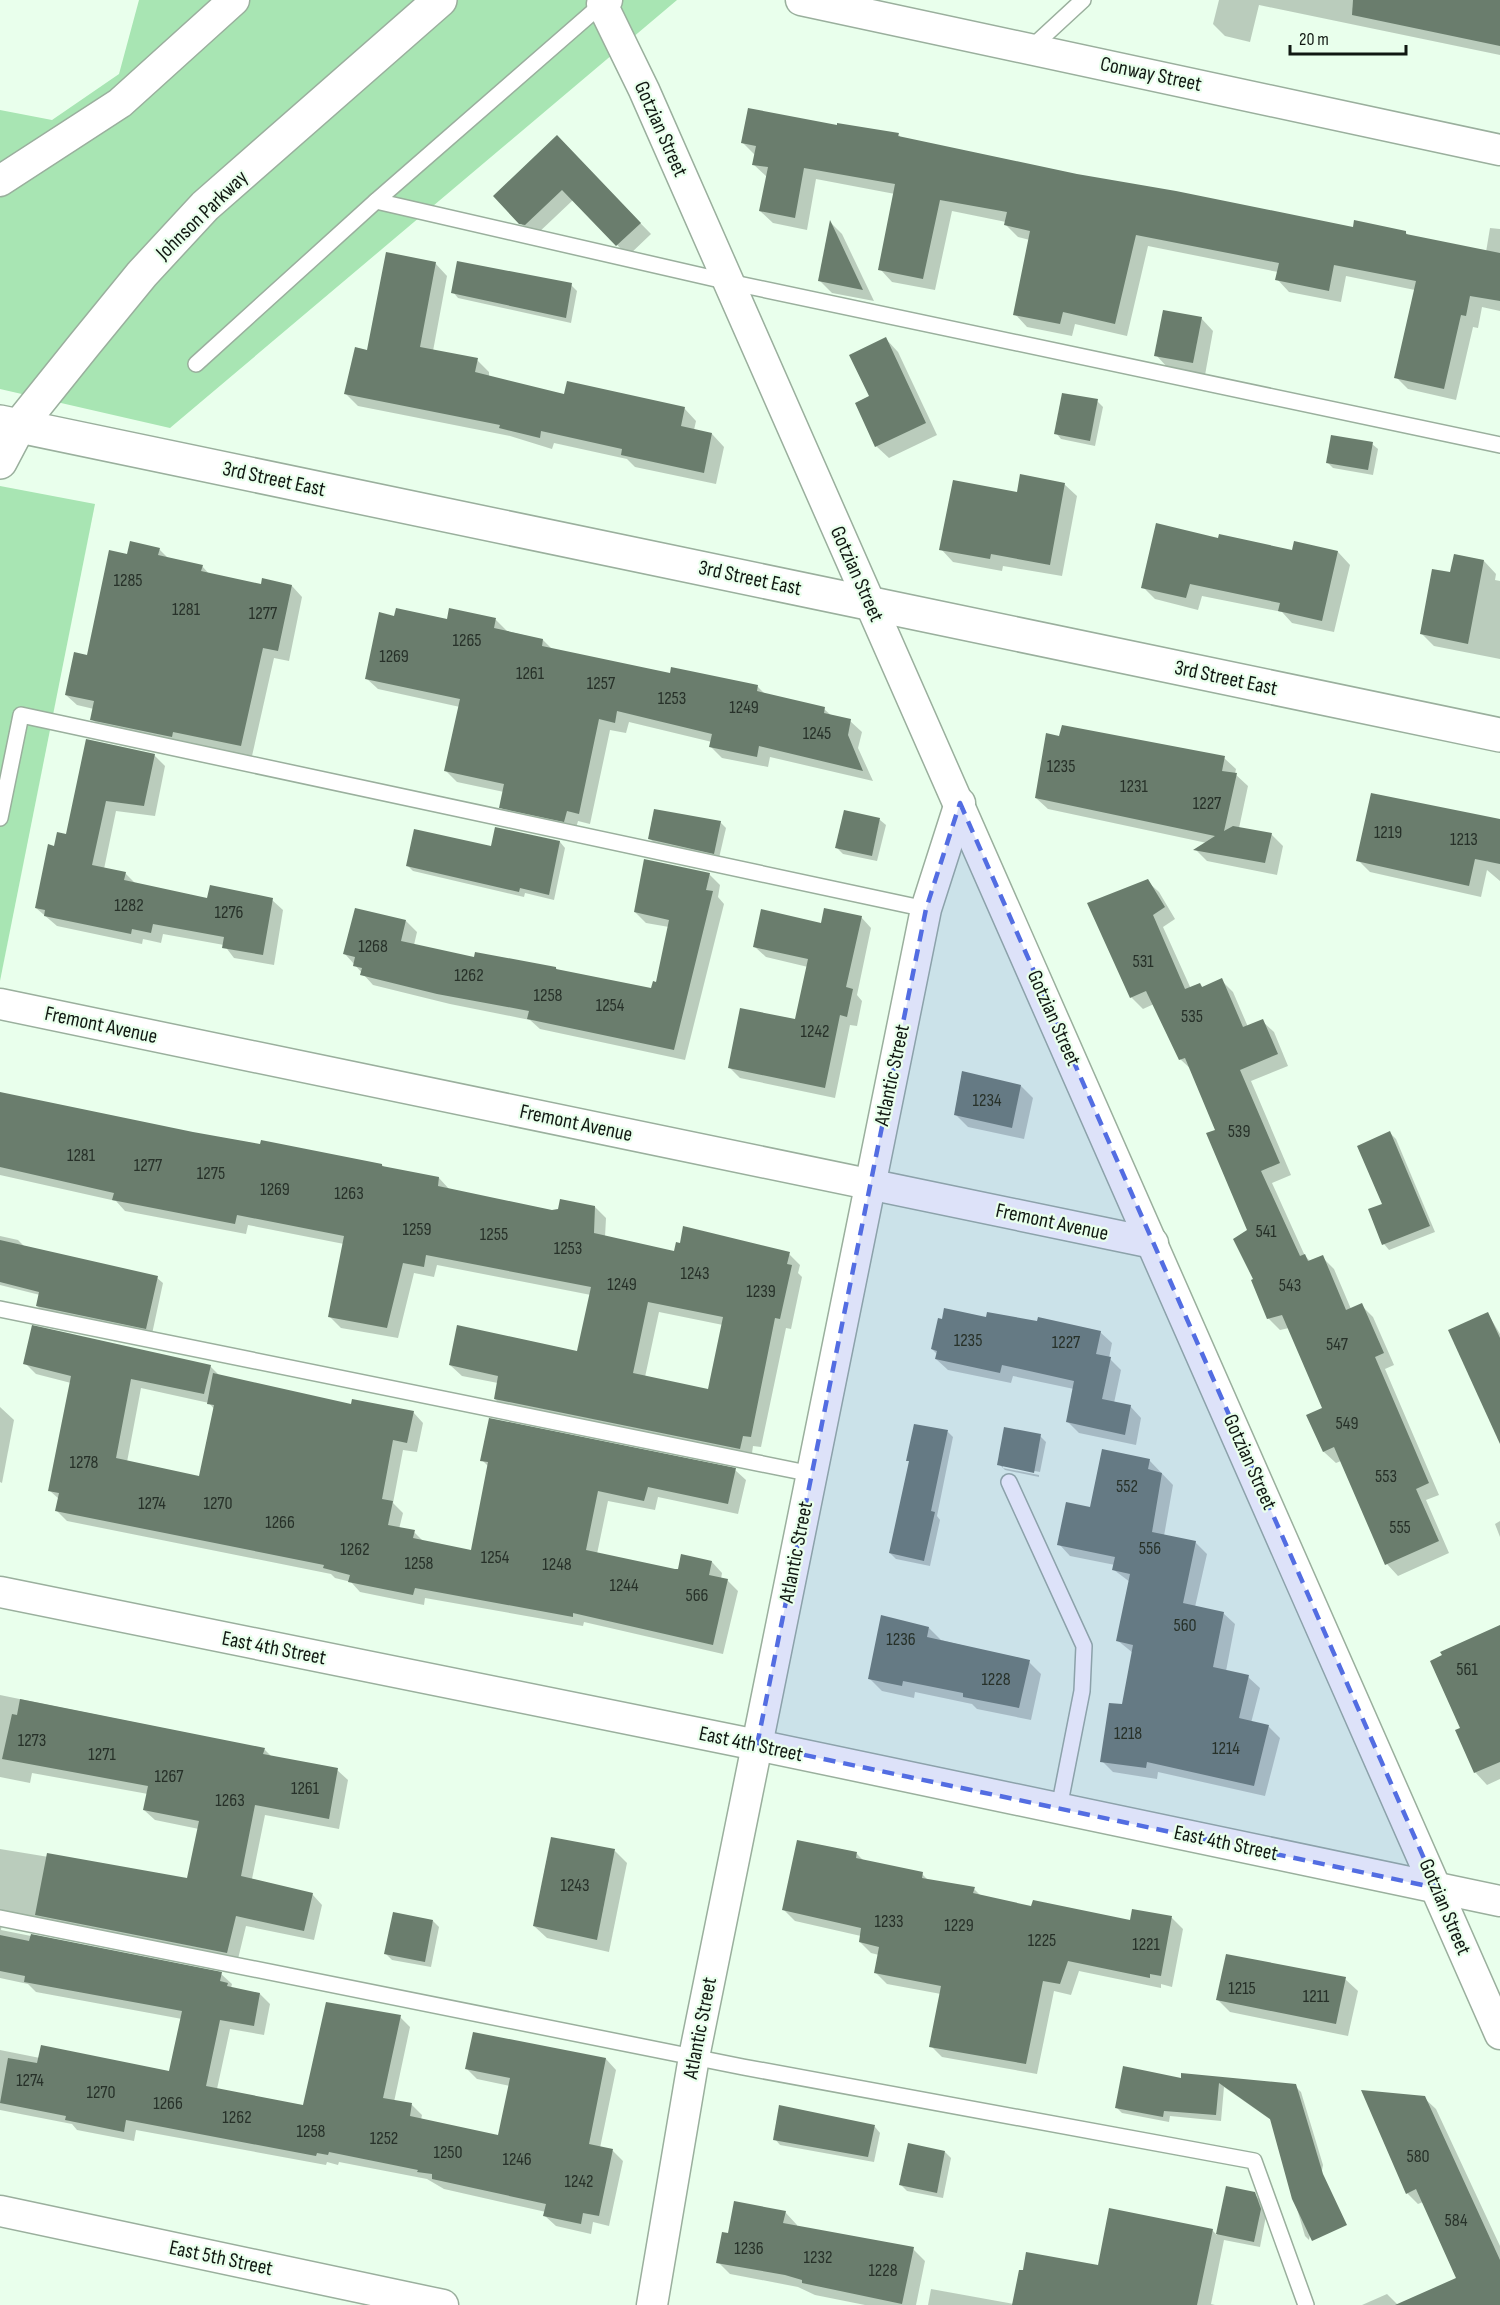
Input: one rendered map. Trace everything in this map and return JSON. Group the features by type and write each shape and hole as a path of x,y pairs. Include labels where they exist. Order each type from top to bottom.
{"street":[{"path":"0,181 120,103 234,0"},
{"name":"Johnson Parkway","path":"0,462 10,424 141,274 206,206 440,0"},
{"name":"Conway Street","path":"801,0 1500,150"},
{"name":"Gotzian Street","path":"604,2 960,803 1500,2034"},
{"name":"3rd Street East","path":"10,424 1500,735"},
{"name":"Atlantic Street","path":"652,2305 694,2057 926,909 960,803"},
{"name":"Fremont Avenue","path":"0,1004 1153,1243"},
{"name":"East 4th Street","path":"0,1592 757,1745 1500,1901"},
{"name":"East 5th Street","path":"0,2211 443,2305"}],"lane":[{"path":"1031,48 1083,0"},
{"path":"196,364 376,201 604,2"},
{"path":"376,201 729,282 1500,445"},
{"path":"0,818 21,715 926,909"},
{"path":"0,1309 812,1474"},
{"path":"1009,1482 1084,1647 1082,1691 1059,1808"},
{"path":"0,1918 694,2057 1254,2161 1306,2305"}],"highlighted area":[{"path":"960,803 1437,1888 757,1745 926,909"}],"green space":[{"path":"139,0 677,0 170,428 0,389 0,110 52,120 119,74"},
{"path":"0,486 95,504 0,981"}],"building":[{"path":"1353,0 1500,0 1500,46 1352,15"},
{"path":"748,108 837,125 837,123 899,133 898,136 1077,174 1176,191 1353,227 1354,220 1406,231 1406,234 1500,253 1500,301 1470,296 1466,316 1461,315 1444,389 1394,378 1416,281 1334,265 1329,291 1275,280 1279,263 1136,235 1115,324 1063,312 1060,324 1013,315 1030,231 1004,225 1007,212 940,200 923,279 878,270 895,184 804,168 795,218 759,211 768,167 752,165 756,146 741,143"},
{"path":"557,135 641,223 616,246 562,190 525,225 519,224 493,196"},
{"path":"830,220 863,290 818,281"},
{"path":"386,252 436,262 420,347 478,358 475,372 564,394 567,381 685,407 681,426 712,433 704,473 621,455 622,449 541,431 540,438 499,428 500,425 344,394 355,347 367,350"},
{"path":"457,261 572,283 566,318 451,293"},
{"path":"1163,310 1202,317 1193,363 1154,356"},
{"path":"886,337 926,423 875,447 855,403 869,396 849,355"},
{"path":"1062,393 1098,399 1090,441 1054,434"},
{"path":"1331,435 1373,442 1368,470 1326,463"},
{"path":"1020,474 1065,483 1050,565 991,554 990,559 939,550 953,480 1017,492"},
{"path":"1156,523 1218,538 1219,534 1292,550 1294,541 1338,551 1322,621 1278,611 1280,603 1190,584 1186,598 1141,588"},
{"path":"130,541 160,548 158,555 203,565 201,571 261,584 262,578 292,585 278,651 263,648 241,746 173,732 172,737 90,720 94,701 65,695 74,652 87,655 109,550 127,554"},
{"path":"1454,554 1484,560 1468,644 1420,634 1432,569 1450,572"},
{"path":"396,608 447,619 449,608 496,618 494,628 543,639 542,646 670,673 671,667 758,685 757,691 825,707 824,713 851,719 848,735 863,771 759,746 757,757 709,747 712,734 617,711 615,723 599,719 579,814 567,811 564,822 499,808 504,784 444,771 460,699 365,679 379,612 394,616"},
{"path":"1062,725 1225,756 1222,771 1237,773 1224,831 1233,826 1272,833 1265,863 1193,850 1215,836 1035,798 1046,733 1059,736"},
{"path":"86,739 155,754 144,806 106,801 92,865 126,872 124,880 207,898 210,885 273,898 263,955 222,948 224,937 153,924 151,933 132,929 131,934 44,916 45,910 35,908 48,844 54,846 57,832 66,834"},
{"path":"1371,793 1500,819 1500,864 1475,859 1469,886 1356,861"},
{"path":"654,809 721,821 714,854 648,839"},
{"path":"844,810 880,818 872,856 835,848"},
{"path":"495,827 560,841 549,895 520,888 519,892 406,866 414,829 491,846"},
{"path":"644,859 710,873 706,890 713,891 674,1050 527,1019 529,1011 437,994 360,975 362,968 353,966 355,957 343,954 355,908 406,920 401,941 474,957 475,952 556,967 556,969 651,988 653,981 656,982 669,920 634,912"},
{"path":"1148,879 1165,907 1153,915 1185,989 1200,983 1202,987 1222,978 1243,1027 1263,1019 1278,1054 1240,1070 1280,1163 1261,1171 1300,1256 1305,1254 1308,1261 1323,1255 1346,1310 1362,1303 1384,1353 1375,1357 1429,1483 1416,1489 1439,1541 1385,1565 1334,1447 1323,1452 1306,1415 1322,1408 1282,1315 1267,1319 1251,1280 1253,1279 1233,1239 1247,1230 1206,1133 1215,1130 1185,1058 1179,1060 1146,991 1130,998 1087,903"},
{"path":"824,908 862,916 846,987 853,989 847,1017 840,1015 825,1088 728,1068 740,1008 795,1019 808,959 753,947 761,909 821,923"},
{"path":"962,1071 1021,1085 1012,1128 954,1115"},
{"path":"0,1092 193,1132 260,1144 261,1140 382,1164 382,1166 439,1177 438,1186 552,1210 558,1209 560,1199 595,1206 594,1233 674,1251 676,1242 680,1243 683,1226 790,1252 787,1264 792,1265 780,1319 775,1318 751,1437 743,1436 740,1449 494,1399 498,1376 449,1365 457,1325 577,1351 591,1287 426,1255 424,1267 403,1263 387,1328 328,1317 344,1236 237,1215 235,1224 112,1200 114,1193 0,1167","holes":["648,1302 723,1317 708,1389 633,1373"]},
{"path":"1390,1131 1430,1226 1382,1245 1368,1209 1382,1204 1357,1146"},
{"path":"0,1240 158,1276 146,1329 36,1306 39,1292 0,1282"},
{"path":"944,1308 986,1317 987,1312 1037,1321 1038,1317 1101,1331 1096,1354 1111,1357 1102,1399 1131,1405 1125,1435 1066,1422 1074,1381 1002,1365 1000,1373 935,1359 937,1351 931,1349 938,1318 942,1319"},
{"path":"1488,1312 1500,1338 1500,1444 1448,1330"},
{"path":"32,1325 211,1365 204,1394 131,1379 116,1458 199,1476 214,1405 207,1404 213,1373 351,1404 352,1399 414,1411 407,1443 393,1440 382,1499 393,1501 388,1525 415,1530 413,1538 471,1550 488,1462 480,1461 489,1418 736,1468 728,1504 648,1487 644,1501 598,1491 586,1550 675,1569 678,1569 681,1554 712,1561 709,1575 728,1579 713,1645 573,1613 573,1617 415,1588 413,1595 348,1582 350,1575 323,1568 324,1565 55,1511 59,1493 48,1491 71,1376 23,1364"},
{"path":"914,1424 948,1430 931,1511 935,1512 924,1561 889,1553 909,1461 906,1461"},
{"path":"1004,1427 1041,1434 1034,1473 997,1465"},
{"path":"1102,1449 1150,1459 1148,1469 1162,1473 1152,1532 1196,1541 1183,1603 1224,1612 1213,1667 1249,1675 1239,1718 1269,1725 1254,1786 1147,1762 1146,1768 1100,1762 1109,1703 1122,1704 1133,1645 1116,1641 1130,1574 1112,1570 1115,1557 1057,1545 1066,1502 1090,1507"},
{"path":"881,1615 929,1627 927,1637 1030,1660 1019,1708 963,1697 963,1693 903,1681 902,1686 868,1679"},
{"path":"1500,1625 1500,1762 1474,1773 1455,1730 1460,1728 1430,1661 1442,1655 1440,1652"},
{"path":"20,1699 265,1748 263,1754 338,1768 329,1819 255,1805 241,1876 313,1893 304,1931 236,1916 227,1953 35,1915 47,1853 187,1878 199,1821 143,1810 148,1786 2,1759 12,1714 17,1715"},
{"path":"551,1837 615,1849 597,1940 533,1926"},
{"path":"797,1840 857,1852 856,1858 923,1872 922,1878 975,1887 973,1893 1031,1906 1033,1900 1130,1920 1132,1909 1172,1916 1161,1976 1150,1974 1150,1978 1068,1961 1060,1984 1043,1981 1026,2064 929,2047 941,1986 874,1973 879,1947 859,1942 861,1928 782,1910"},
{"path":"393,1912 433,1920 425,1962 384,1954"},
{"path":"31,1934 222,1972 220,1981 228,1983 227,1986 260,1993 254,2026 220,2020 206,2086 303,2105 326,2002 401,2015 383,2098 412,2103 410,2116 498,2135 510,2078 465,2069 473,2032 606,2058 589,2144 613,2149 599,2216 583,2213 581,2224 543,2216 546,2204 432,2179 432,2174 417,2172 418,2170 329,2152 328,2155 317,2153 316,2156 126,2120 124,2132 65,2120 66,2116 0,2103 8,2058 37,2063 41,2045 169,2071 182,2011 24,1982 25,1976 0,1971 0,1935 29,1941"},
{"path":"1226,1954 1346,1977 1336,2024 1216,2000"},
{"path":"1123,2066 1181,2078 1181,2073 1296,2084 1323,2174 1347,2225 1312,2241 1292,2199 1270,2119 1219,2083 1216,2115 1164,2111 1163,2117 1115,2108"},
{"path":"1361,2090 1425,2096 1500,2260 1500,2305 1395,2305 1456,2278 1416,2189 1406,2194"},
{"path":"779,2105 875,2125 868,2157 773,2140"},
{"path":"908,2143 945,2151 937,2193 899,2185"},
{"path":"1226,2186 1255,2192 1261,2209 1254,2242 1216,2234"},
{"path":"734,2201 786,2211 783,2223 914,2247 902,2304 802,2283 802,2280 785,2275 716,2263 722,2232 728,2233"},
{"path":"1109,2208 1213,2229 1197,2305 1012,2305 1019,2270 1023,2270 1026,2252 1098,2265"}]}
